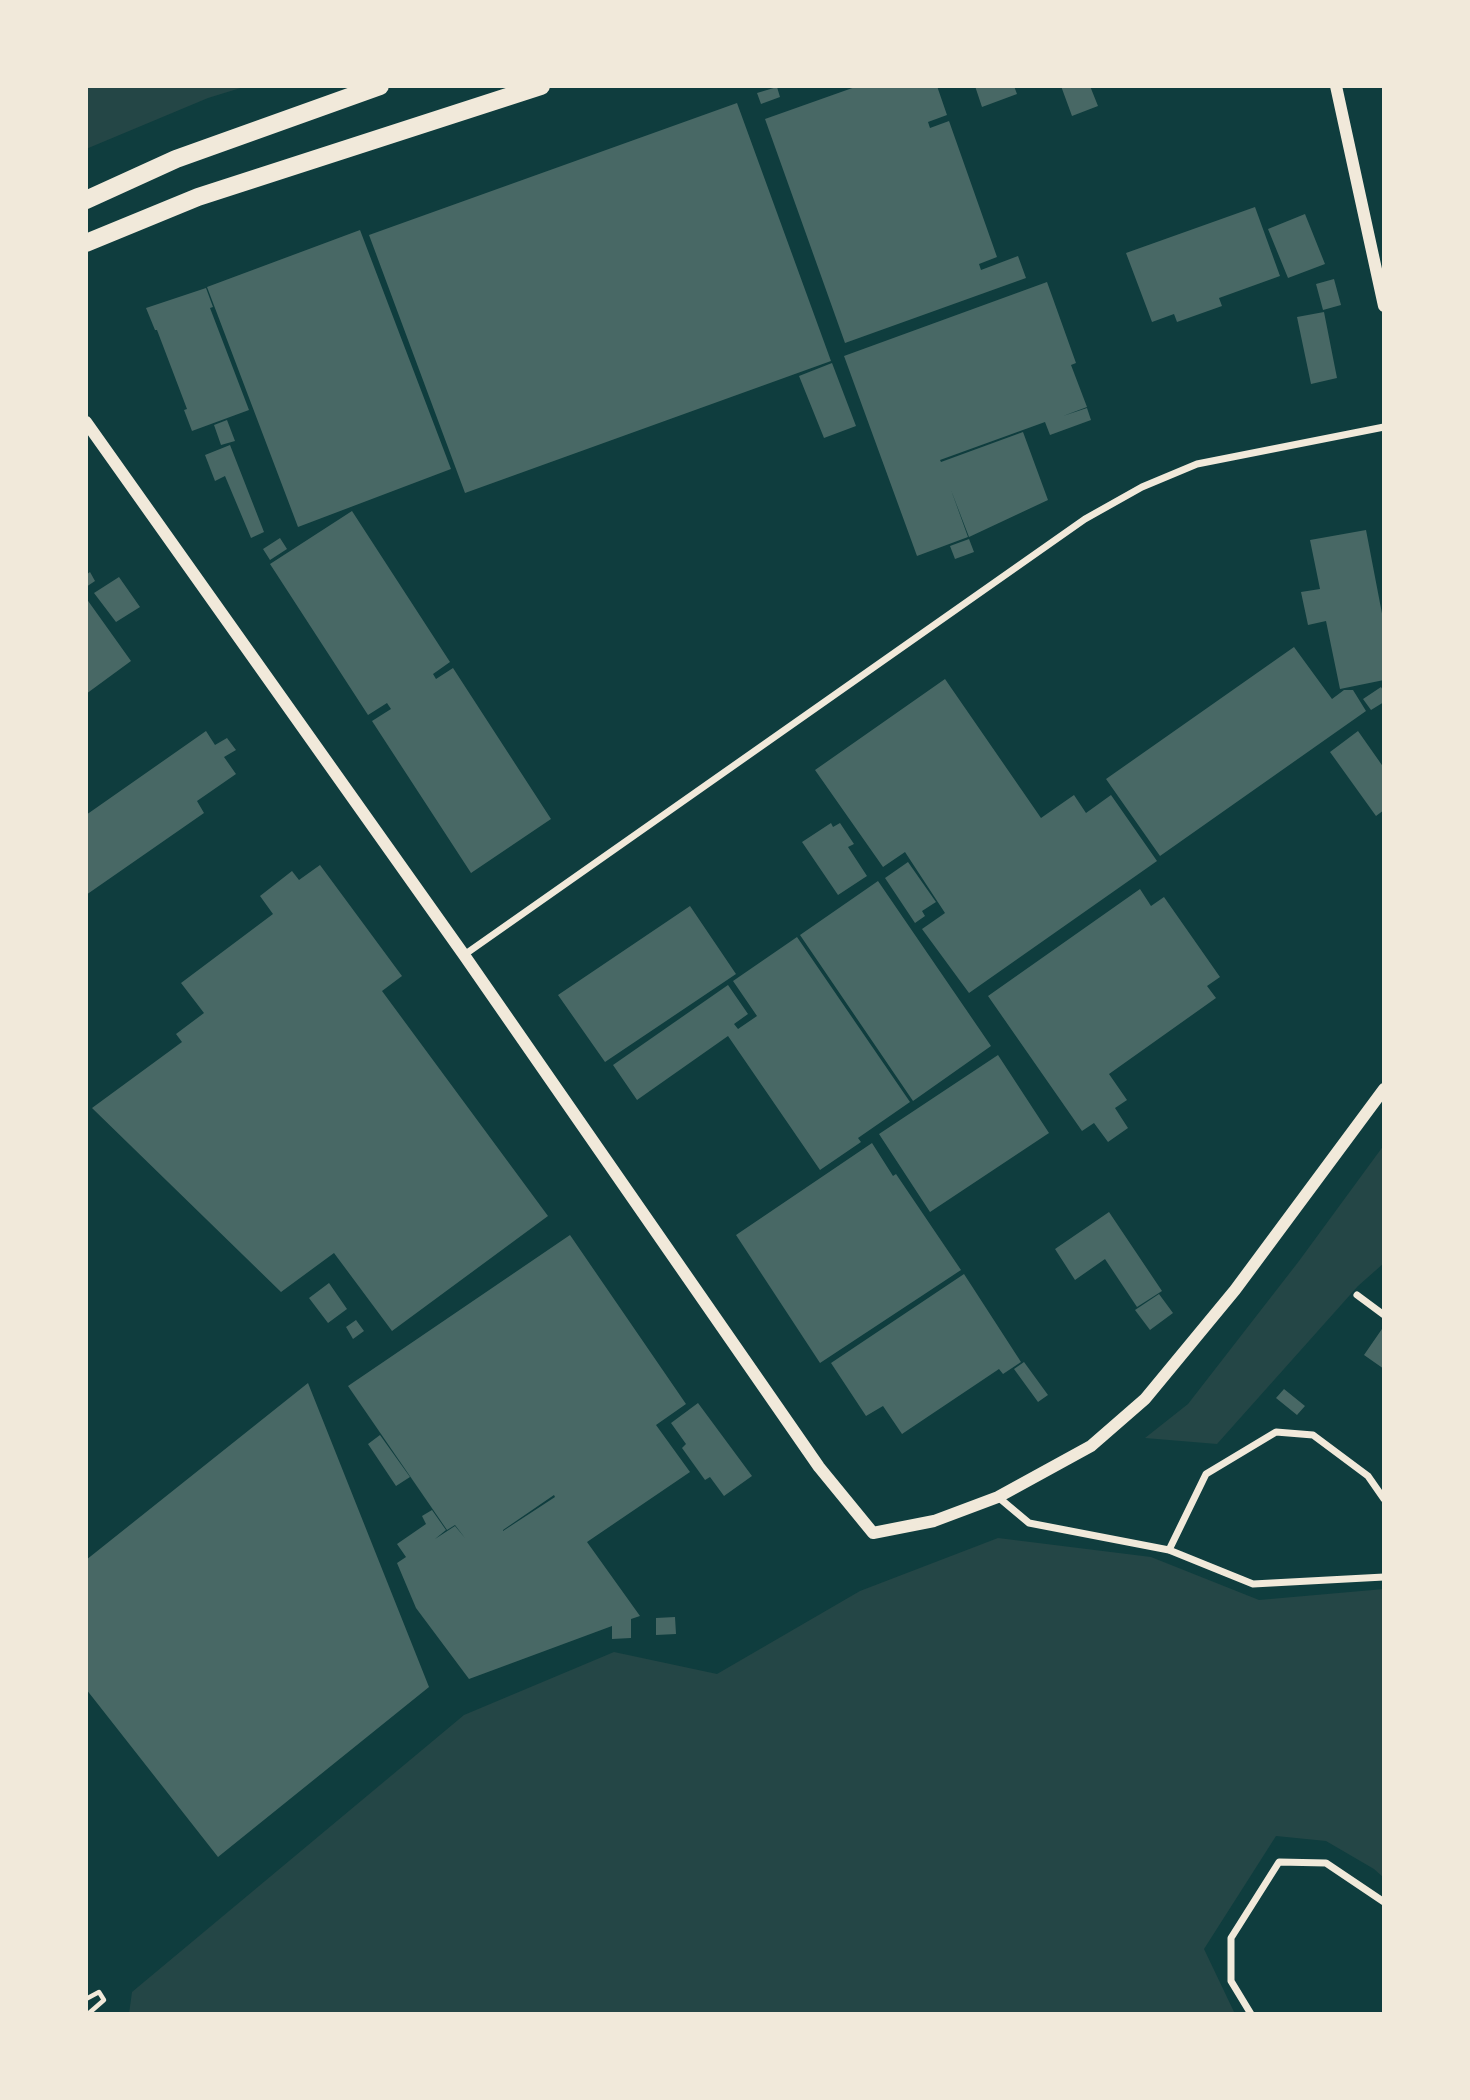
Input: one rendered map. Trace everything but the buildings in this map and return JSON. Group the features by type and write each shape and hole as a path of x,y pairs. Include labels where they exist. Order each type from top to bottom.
{"main road":[{"path":"86,200 176,159 380,86"},
{"path":"86,243 198,197 541,86"}],"street":[{"path":"1335,86 1384,306"},
{"path":"86,422 464,955 819,1467 873,1533 934,1521 998,1497 1091,1446 1145,1399 1235,1290 1384,1089"},
{"path":"464,955 1096,513 1142,487 1197,464 1384,427"},
{"path":"1357,1295 1384,1315"},
{"path":"1169,1550 1206,1474 1276,1432 1313,1435 1368,1476 1384,1499"},
{"path":"998,1497 1029,1523 1169,1550 1253,1584 1384,1577"},
{"path":"1251,2014 1231,1981 1231,1938 1279,1862 1326,1863 1384,1902"}],"path":[{"path":"86,1999 99,1993 104,2000 88,2014"}],"shaded area":[{"path":"86,86 247,86 208,98 86,149"},
{"path":"1384,1145 1384,1263 1358,1286 1217,1444 1145,1438 1188,1404 1299,1261"},
{"path":"998,1538 1151,1557 1259,1600 1384,1589 1384,1878 1374,1869 1326,1841 1276,1836 1204,1949 1235,2014 129,2014 132,1992 464,1715 614,1652 717,1674 860,1591"}]}
